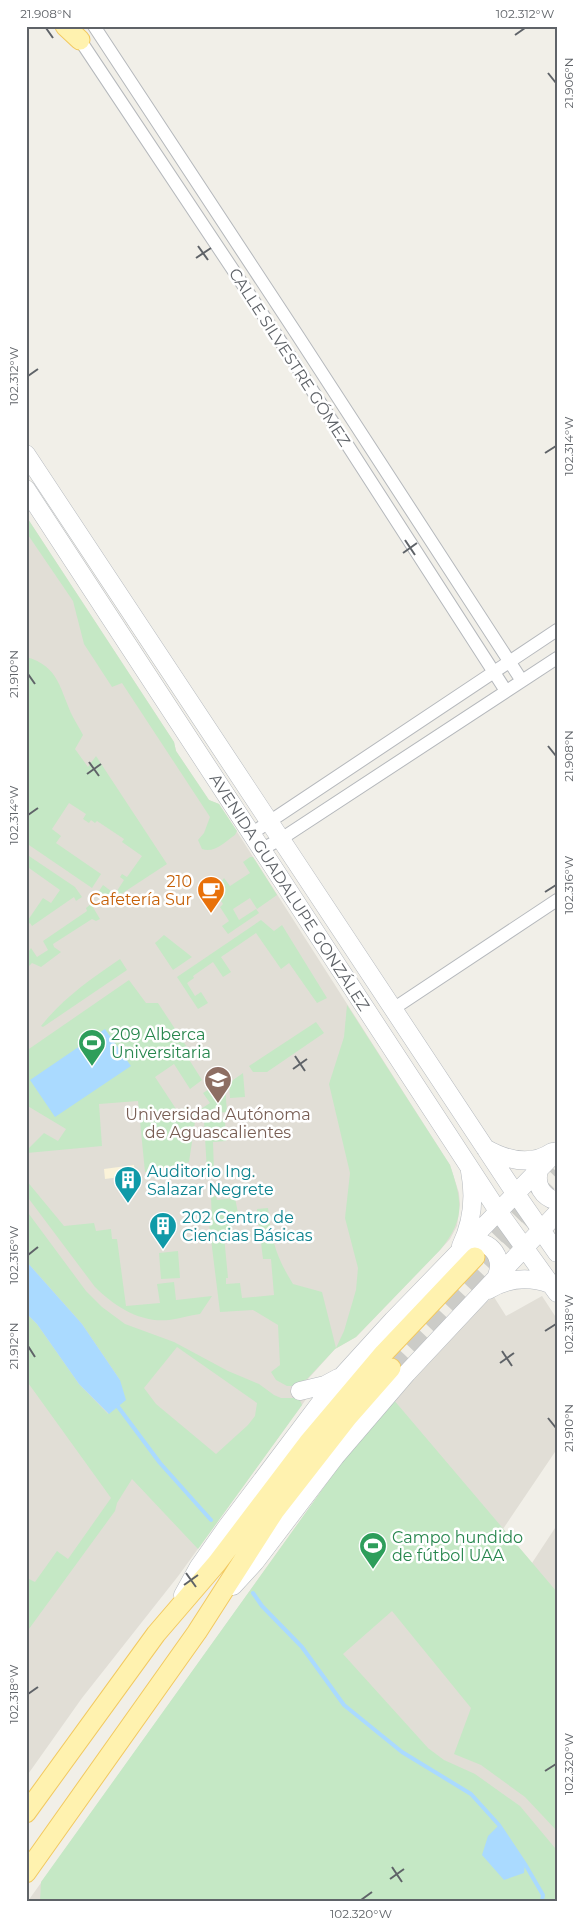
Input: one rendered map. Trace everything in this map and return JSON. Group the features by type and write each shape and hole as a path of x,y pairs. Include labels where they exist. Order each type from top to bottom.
{"main road":[{"path":"65,26 75,33"},
{"name":"AVENIDA GUADALUPE GONZÁLEZ","path":"26,454 515,1194 557,1253"},
{"name":"AVENIDA GUADALUPE GONZÁLEZ","path":"26,489 498,1211 553,1288"},
{"path":"485,1147 506,1158 525,1161 545,1157 557,1150"},
{"path":"26,1813 171,1615 217,1563 303,1450 498,1211 557,1150"},
{"path":"466,1252 466,1233 472,1210 469,1166"},
{"path":"539,1170 537,1175 539,1186 545,1196 557,1201"},
{"path":"211,1611 255,1562 335,1457 402,1379 557,1212"},
{"path":"171,1615 198,1568 226,1528 344,1373 466,1252 470,1243 481,1242 495,1251 499,1261 496,1278"},
{"path":"478,1297 495,1286 515,1279 533,1279 553,1288"},
{"path":"26,1873 211,1611 260,1533 292,1487 348,1416 391,1368"},
{"path":"300,1391 325,1385 344,1373"}],"street":[{"name":"CALLE SILVESTRE GÓMEZ","path":"94,26 522,681"},
{"name":"CALLE SILVESTRE GÓMEZ","path":"75,33 283,345 506,691"},
{"path":"423,562 438,552"},
{"path":"252,834 557,630"},
{"path":"262,849 281,839 557,658"},
{"path":"393,1009 557,900"}],"shaded area":[{"name":"Universidad Autónoma de Aguascalientes","path":"26,516 174,742 176,751 209,800 219,804 450,1165 459,1193 460,1204 457,1226 450,1239 356,1337 335,1349 308,1379 308,1396 302,1405 179,1575 82,1698 26,1777"},
{"path":"542,1296 557,1319 557,1449 503,1529 532,1563 557,1525 557,1901 28,1901 337,1469 353,1440 483,1304 494,1297 506,1316"}],"green space":[{"path":"26,516 174,742 176,751 209,800 219,804 237,831 235,835 220,846 211,850 202,849 198,840 204,833 210,817 122,683 112,687 84,644 73,601 26,532"},
{"path":"26,657 37,661 52,673 83,735 75,749 88,767 96,756 167,864 112,900 99,891 103,885 115,894 124,880 120,877 122,874 127,877 142,856 122,842 124,839 97,821 95,823 91,820 89,823 83,819 86,814 69,803 52,829 61,836 56,843 101,874 92,888 26,843"},
{"path":"26,854 75,887 82,897 76,901 74,897 32,926 30,923 26,926 26,923 43,898 51,903 60,890 29,868 26,871"},
{"path":"253,857 277,895 257,909 250,898 233,909 239,920 256,909 259,913 228,934 222,926 229,921 220,907 223,904 214,891 224,878 230,886 250,873 243,862"},
{"path":"91,904 100,919 96,921 92,919 53,944 61,952 41,967 32,963 26,969 26,950 29,951 31,948 37,957 48,950 43,941 87,911 86,908"},
{"path":"261,920 274,931 282,925 327,998 317,1003 289,963 281,969 256,933 221,957 231,972 223,977 213,962 193,976 194,978 187,983 195,996 201,992 208,1003 198,1009 177,977"},
{"path":"164,935 192,957 173,970 155,943"},
{"path":"120,959 127,970 43,1027 41,1026 68,998"},
{"name":"209 Alberca Universitaria","path":"129,980 146,1003 158,1003 187,1047 183,1050 202,1080 190,1089 174,1064 155,1077 178,1112 186,1107 192,1115 210,1103 203,1093 219,1083 225,1086 227,1112 196,1115 189,1162 168,1170 145,1172 138,1101 99,1104 102,1146 27,1153 26,1151 44,1133 58,1141 66,1129 26,1105 26,1051"},
{"path":"347,1005 450,1165 459,1200 458,1219 454,1229 440,1250 356,1337 335,1349 307,1379 294,1386 287,1386 276,1380 271,1372 280,1365 278,1325 253,1310 220,1312 209,1223 212,1223 211,1197 216,1196 217,1200 235,1198 238,1213 230,1214 233,1235 224,1236 228,1278 226,1278 226,1284 240,1283 242,1298 274,1295 271,1259 263,1259 257,1209 268,1208 273,1238 282,1265 293,1284 322,1292 336,1348 344,1331 356,1290 358,1268 345,1218 350,1173 329,1084 344,1037"},
{"path":"316,1022 324,1033 267,1072 253,1072 249,1066"},
{"path":"243,1073 245,1097 230,1098 229,1083"},
{"path":"225,1119 226,1141 213,1142 214,1171 207,1171 204,1121"},
{"path":"26,1180 64,1226 94,1223 96,1231 111,1229 112,1239 117,1239 126,1306 160,1303 157,1284 174,1282 176,1300 212,1296 200,1314 169,1320 148,1319 128,1312 110,1301 95,1287 26,1195"},
{"path":"26,1210 86,1291 102,1307 125,1324 174,1342 228,1371 259,1384 281,1398 299,1398 302,1405 198,1549 132,1479 117,1503 115,1511 26,1633 26,1583 29,1579 35,1582 57,1551 68,1559 111,1498 26,1380 26,1313 37,1324 79,1384 108,1414 120,1380 82,1324 26,1261","holes":["177,1347 257,1403 255,1416 248,1425 216,1454 156,1404 144,1388"]},
{"path":"178,1251 180,1278 161,1279 159,1253"},
{"path":"393,1399 557,1592 557,1831 525,1797 481,1765 454,1754 471,1708 392,1611 343,1654 428,1748 444,1760 475,1774 520,1806 557,1852 557,1901 40,1901 41,1882 337,1469 353,1440"}],"sand":[{"path":"134,1165 135,1175 105,1179 104,1169"}],"water":[{"path":"105,1029 131,1066 55,1117 30,1080"},
{"path":"26,1261 82,1324 120,1380 126,1400 109,1414 79,1384 37,1324 26,1313"},
{"path":"499,1825 525,1864 524,1873 504,1880 482,1855 488,1836"}],"waterway":[{"path":"116,1404 160,1463 211,1520"},
{"path":"253,1593 262,1606 302,1647 344,1705 402,1752 471,1794 499,1825 525,1864 543,1895 542,1901"}],"tunnel":[{"path":"476,1256 557,1172"},
{"path":"391,1368 557,1193"}],"place":[{"name":"210 Cafetería Sur","path":"211,914"},
{"name":"209 Alberca Universitaria","path":"92,1067"},
{"name":"Universidad Autónoma de Aguascalientes","path":"218,1104"},
{"name":"Auditorio Ing. Salazar Negrete","path":"128,1204"},
{"name":"202 Centro de Ciencias Básicas","path":"163,1250"},
{"name":"Campo hundido de fútbol UAA","path":"373,1570"}]}
